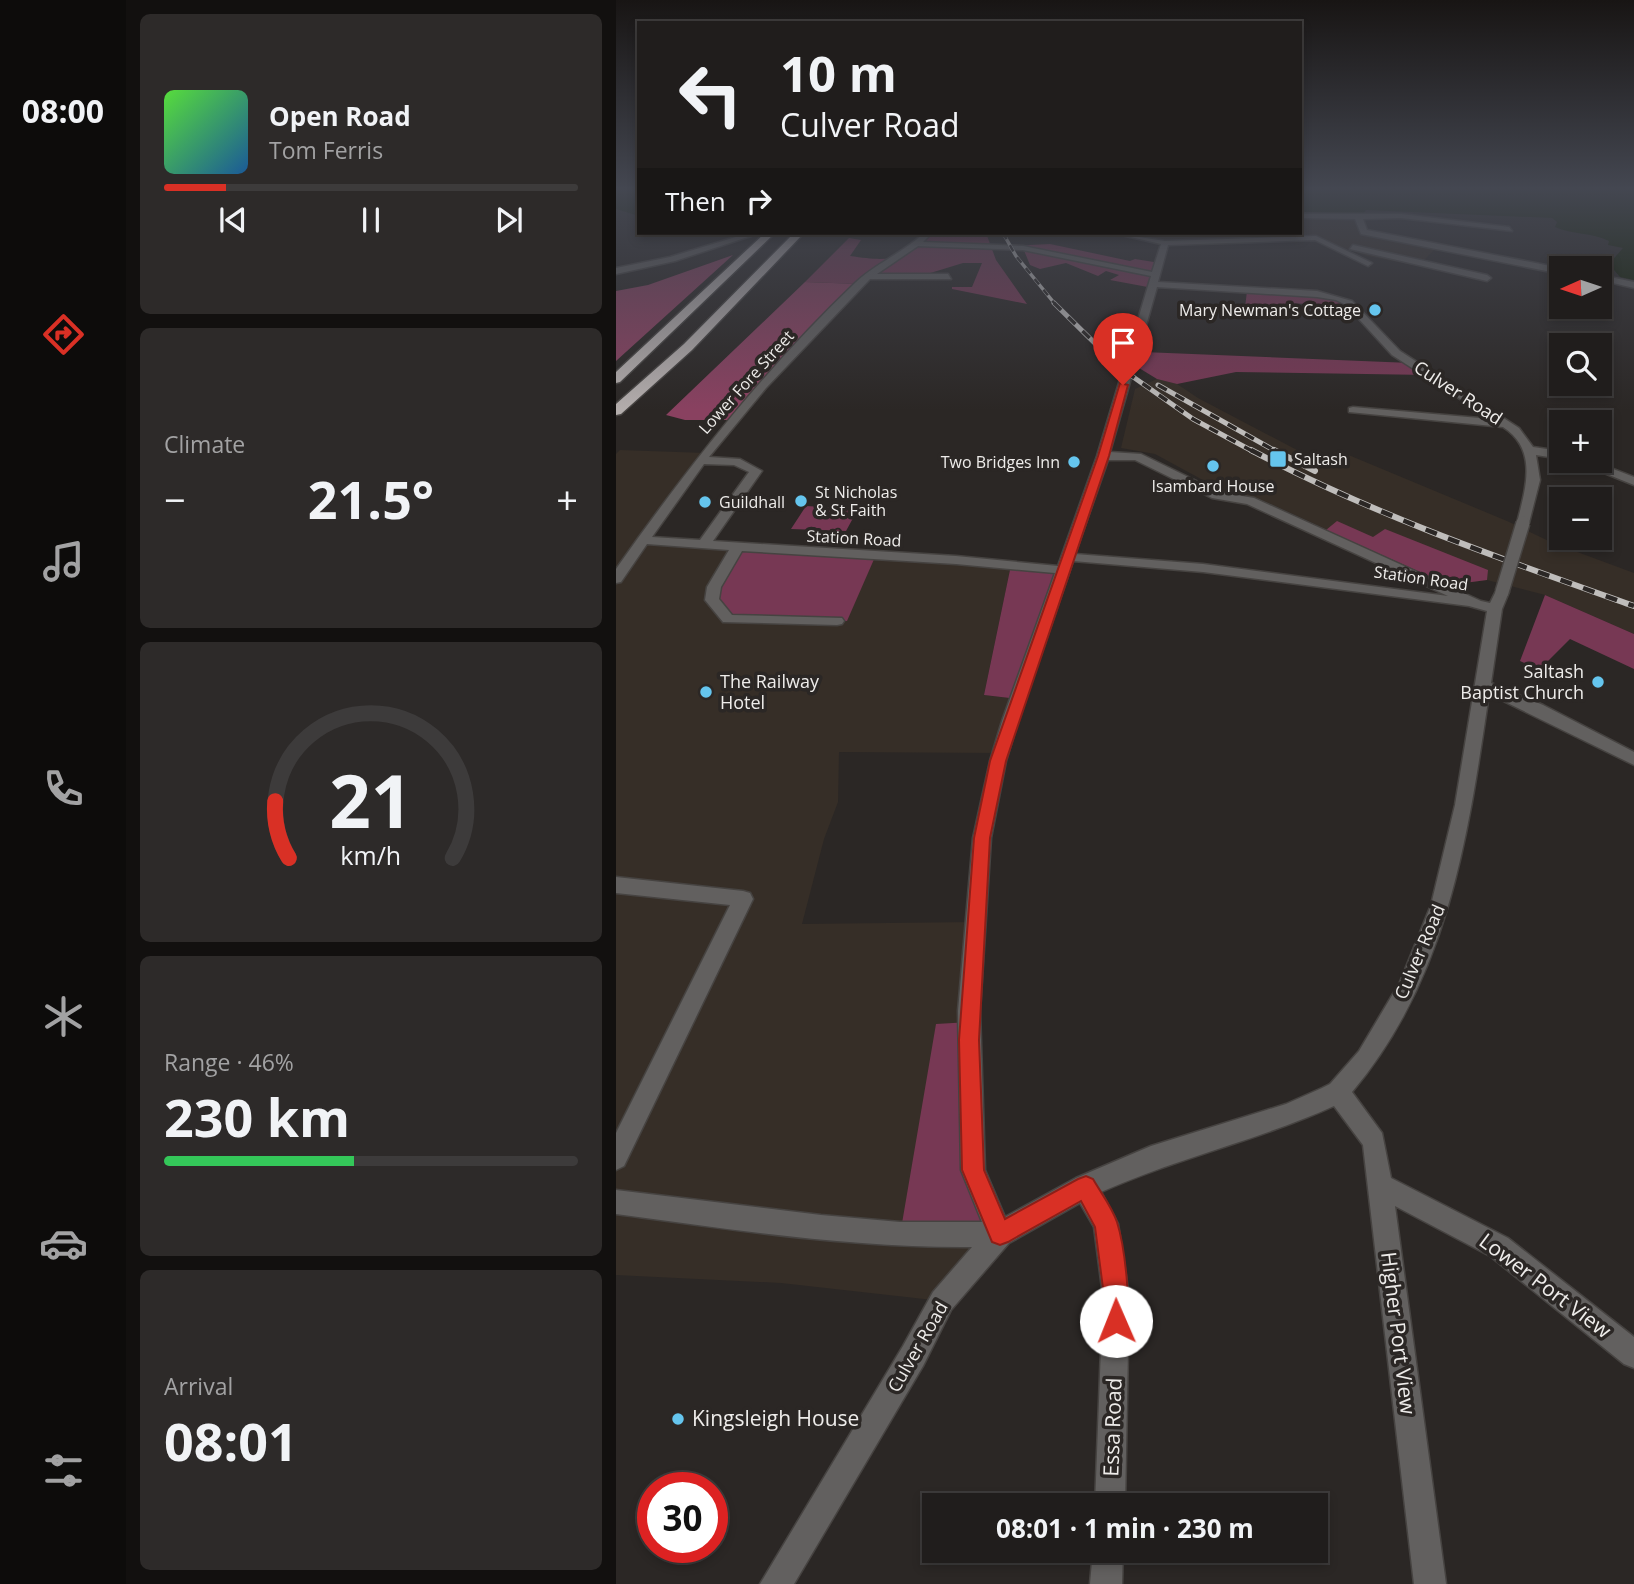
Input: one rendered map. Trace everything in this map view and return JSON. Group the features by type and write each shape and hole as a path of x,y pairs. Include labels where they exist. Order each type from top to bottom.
{"highway":[{"path":"616,379 740,262"},
{"path":"616,411 712,323 771,262"}],"street":[{"path":"616,271 662,262"},
{"name":"Lower Fore Street","path":"616,579 701,460 777,368 869,276 890,262"},
{"name":"Culver Road","path":"776,1584 913,1356 942,1301 1000,1234 1086,1187 1151,1158 1288,1115 1338,1092 1367,1058 1409,986 1437,918 1464,805 1495,610 1534,480 1529,450 1515,430 1396,353 1349,303 1338,298 1156,280 1081,262"},
{"path":"616,1202 900,1235 1000,1234 973,1170 970,1105 970,1011 982,838 998,761 1010,721 1103,456 1160,262"},
{"path":"1414,262 1487,278"},
{"path":"1515,262 1549,269"},
{"path":"869,276 948,277"},
{"path":"1612,280 1634,285"},
{"path":"1322,295 1332,286"},
{"path":"1353,410 1507,425"},
{"path":"1529,450 1549,453"},
{"path":"1103,456 1137,456 1151,461 1216,495 1250,501 1476,604 1495,610"},
{"path":"701,460 736,462 756,471 704,544"},
{"path":"1612,473 1634,481"},
{"name":"Station Road","path":"643,540 956,561 1203,568 1476,604"},
{"path":"737,547 714,587 712,600 728,618 837,621"},
{"path":"1485,686 1537,709 1634,759"},
{"path":"616,885 743,899 616,1158"},
{"name":"Higher Port View","path":"1338,1092 1374,1141 1430,1584"},
{"name":"Lower Port View","path":"1379,1185 1499,1247 1634,1354"},
{"name":"Essa Road","path":"1086,1187 1106,1224 1116,1296 1110,1493"},
{"path":"1106,1584 1107,1563"}],"shaded area":[{"path":"713,262 725,262 616,361 616,291 648,285"},
{"path":"825,262 997,262 1027,304 952,289 972,287 982,263 963,263 914,278 869,276 859,284 805,282"},
{"path":"1029,262 1160,263 1153,288 1110,280 1119,275 1106,271 1098,276 1066,263 1040,269"},
{"path":"1397,262 1422,262 1418,266"},
{"path":"1612,262 1634,262 1634,280 1620,277 1612,268"},
{"path":"805,282 859,284 729,420 685,420 666,415"},
{"path":"1247,291 1338,298 1351,306 1286,303 1284,309 1245,308"},
{"path":"1143,352 1411,363 1429,375 1236,372 1177,384 1157,379 1139,368"},
{"path":"1157,379 1177,384 1198,398 1314,459 1339,451 1507,521 1549,541 1549,550 1572,550 1634,573 1634,634 1545,595 1487,580 1449,585 1262,500 1223,491 1155,454 1121,448 1135,389"},
{"path":"620,450 706,453 644,539 1011,565 984,695 1018,699 1000,753 839,752 838,802 824,839 802,924 977,922 973,1170 1000,1234 942,1301 781,1283 616,1275 616,454"},
{"path":"806,506 858,509 846,531 791,529"},
{"path":"1337,521 1373,537 1385,529 1488,570 1487,580 1449,585 1326,530"},
{"path":"738,547 875,557 847,621 728,619 712,600"},
{"path":"1011,565 1062,570 1018,699 984,695"},
{"path":"1545,595 1634,634 1634,669 1570,639 1539,670 1520,661"},
{"path":"970,1022 973,1170 1000,1234 900,1235 936,1024"}],"railway":[{"path":"1021,262 1055,304"},
{"path":"1055,304 1119,367 1193,419 1254,452"},
{"path":"1158,385 1277,452"},
{"path":"1251,450 1392,516 1488,554 1634,606"},
{"path":"1274,450 1315,471"}],"place":[{"name":"Mary Newman's Cottage","path":"1375,310"},
{"name":"Saltash","path":"1278,459"},
{"name":"Two Bridges Inn","path":"1074,462"},
{"name":"Isambard House","path":"1213,466"},
{"name":"St Nicholas & St Faith","path":"801,501"},
{"name":"Guildhall","path":"705,502"},
{"name":"Saltash Baptist Church","path":"1598,682"},
{"name":"The Railway Hotel","path":"706,692"},
{"name":"Kingsleigh House","path":"678,1419"}],"route":[{"path":"1116,1321 1116,1296 1106,1224 1086,1187 1000,1234 973,1170 969,1040 982,838 998,761 1103,456 1123,385"}]}
